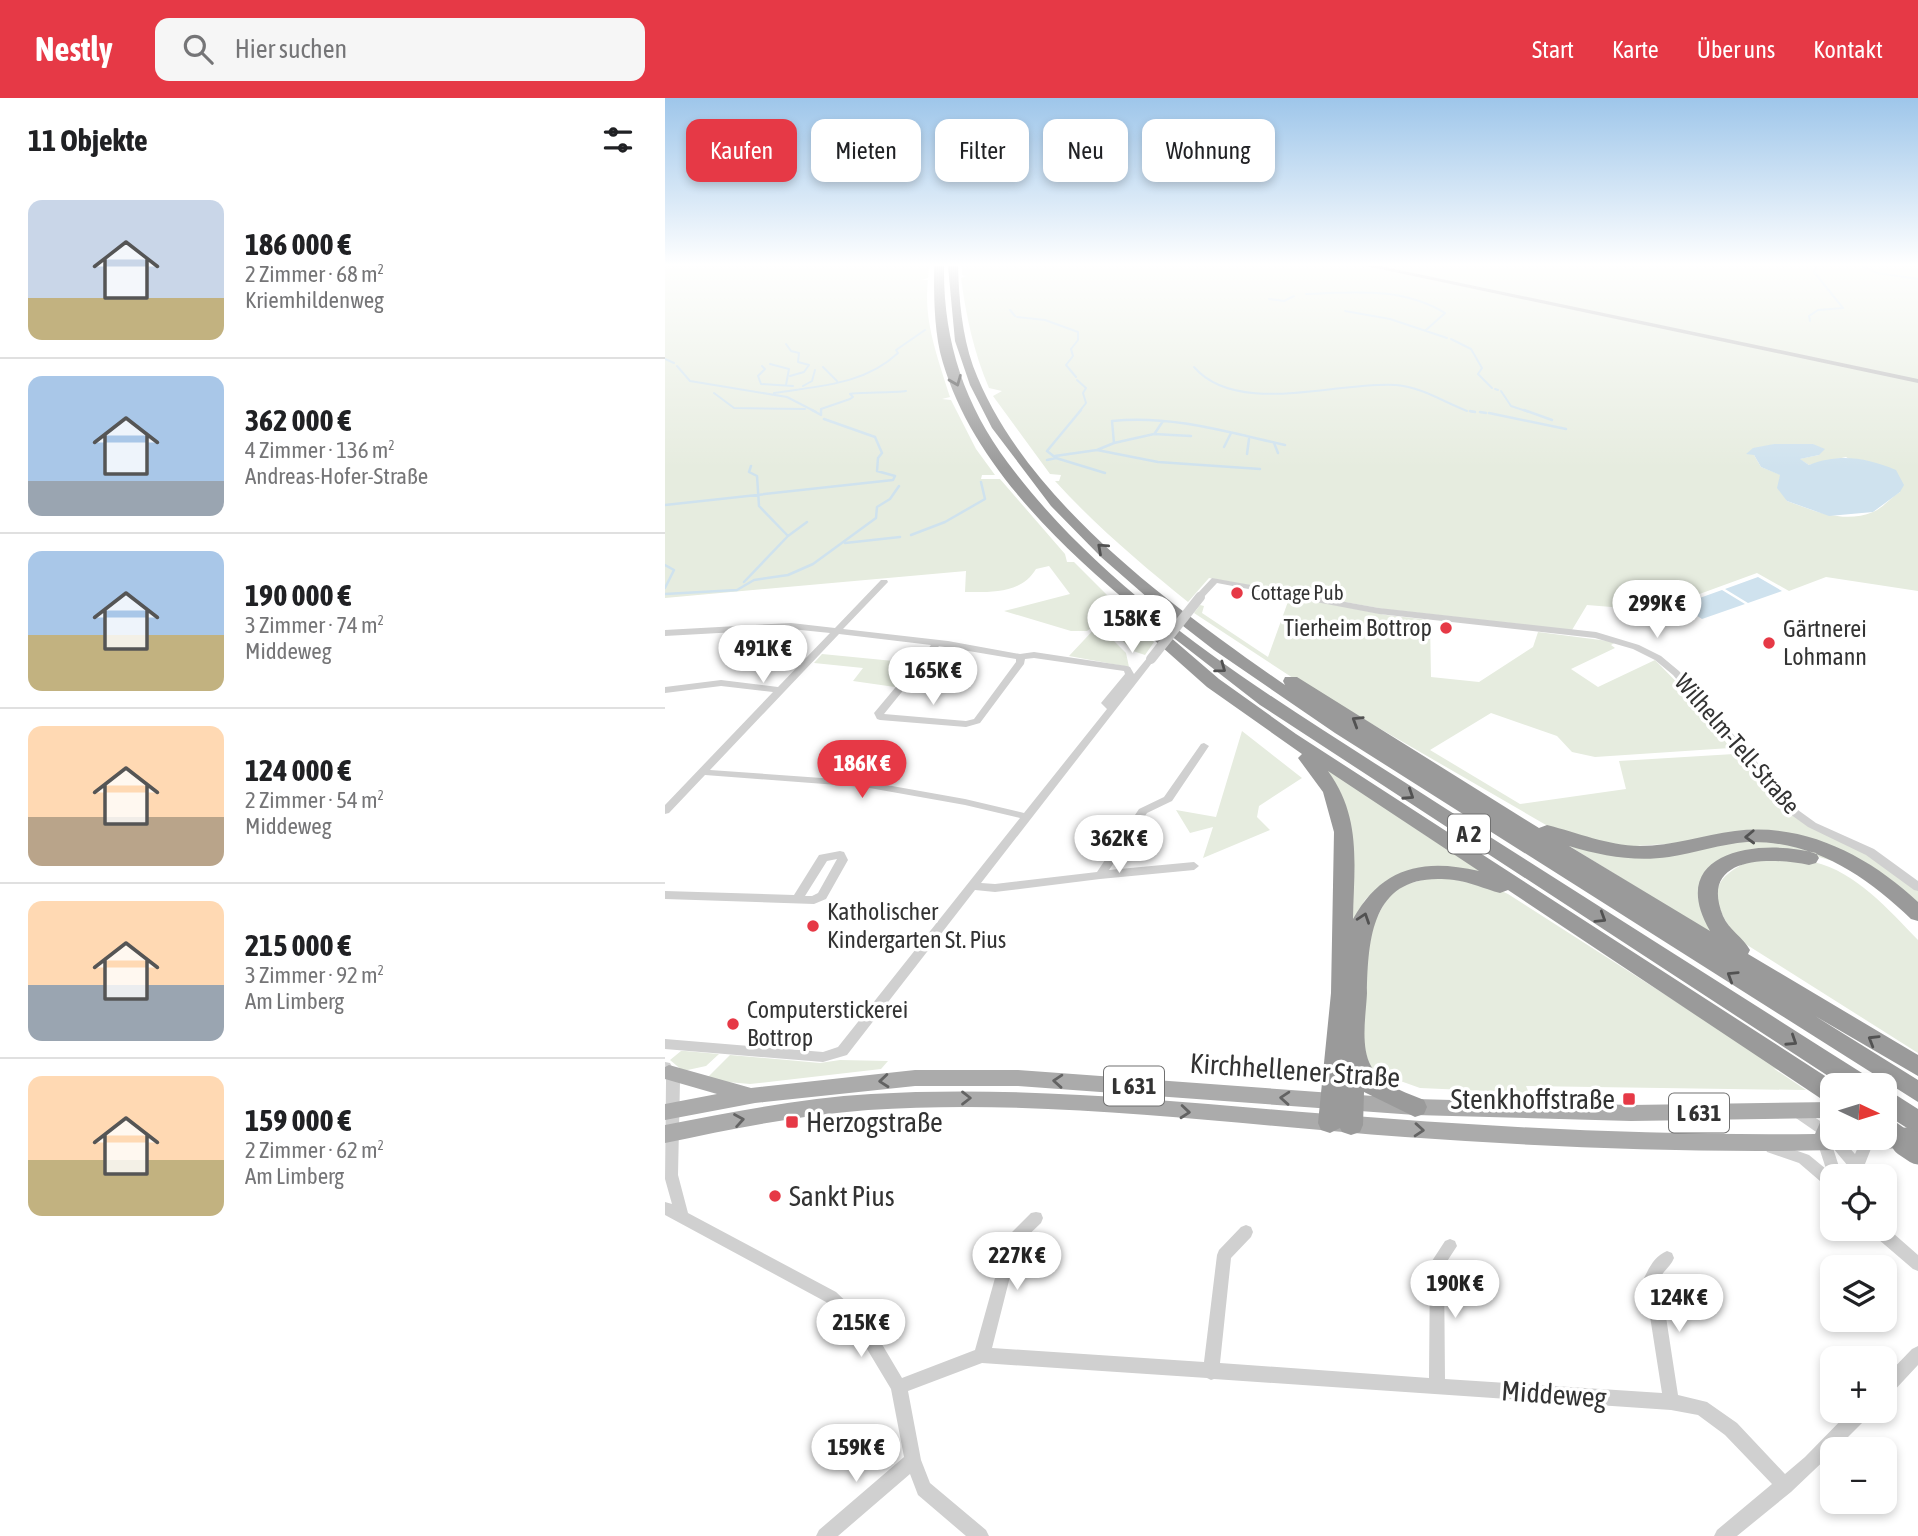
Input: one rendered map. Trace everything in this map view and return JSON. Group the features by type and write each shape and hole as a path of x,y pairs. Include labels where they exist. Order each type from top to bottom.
{"highway":[{"name":"A 2","path":"943,333 944,345 967,406 1008,471 1093,562 1180,637 1266,701 1842,1073"},
{"name":"A 2","path":"958,333 959,344 982,402 1013,450 1041,486 1087,535 1153,593 1240,661 1339,727 1917,1089"},
{"path":"1093,562 1098,577 1168,646 1290,738 1820,1086"},
{"path":"1153,593 1171,598 1256,661 1529,823 1584,845 1605,850 1658,852 1748,836 1818,846 1871,872 1918,914"},
{"path":"1290,738 1331,787 1343,821 1342,1113"},
{"path":"1457,782 1589,868 1829,1013"},
{"path":"1917,1089 1829,1013 1732,945 1720,930 1707,901 1706,888 1720,867 1744,855 1788,853 1821,861 1872,888 1918,931"},
{"path":"1342,1113 1356,1059 1359,935 1370,902 1387,887 1427,873 1467,875 1502,887 1561,923 1581,930"},
{"path":"1356,1059 1361,1074 1371,1086 1415,1107"},
{"path":"1897,1109 1918,1122"},
{"path":"1897,1142 1918,1150"}],"main road":[{"path":"1689,333 1918,381"},
{"path":"667,1070 696,1083 755,1095"},
{"name":"Kirchhellener Straße","path":"669,1111 755,1095 915,1078 1018,1078 1342,1113 1415,1107 1565,1113 1820,1110"},
{"path":"1897,1101 1917,1089"},
{"name":"Kirchhellener Straße","path":"669,1134 841,1105 967,1098 1342,1113 1749,1142 1820,1136"},
{"name":"Kirchhellener Straße","path":"1897,1136 1918,1138"}],"street":[{"name":"Wilhelm-Tell-Straße","path":"1112,708 1215,580 1379,611 1597,635 1636,647 1658,658 1676,673 1794,812 1812,825 1870,852 1918,887"},
{"path":"665,811 884,582"},
{"path":"665,633 791,626 937,643 1020,657 1034,655 1127,669 1130,674 1106,703 1112,708 1024,816 846,1047 833,1055 823,1057 665,1044"},
{"path":"937,643 879,713 880,717 966,724 975,722 1021,662 1020,657"},
{"path":"665,690 721,682 779,690"},
{"path":"1100,875 1143,811 1168,799 1204,746"},
{"path":"702,772 864,784 965,802 1024,816"},
{"path":"971,886 995,888 1194,866"},
{"path":"665,895 797,899"},
{"path":"667,1070 673,1081 669,1111 671,1175 682,1216"},
{"path":"1797,1111 1820,1128"},
{"name":"Kirchhellener Straße","path":"1749,1142 1794,1153 1820,1174"},
{"path":"665,1208 831,1297 864,1329 899,1387 913,1461 924,1489 980,1536"},
{"path":"982,1355 1012,1242 1036,1218"},
{"path":"1211,1371 1224,1255 1246,1232"},
{"path":"1892,1241 1918,1265"},
{"path":"1895,1241 1898,1246"},
{"path":"1437,1387 1437,1264 1450,1246"},
{"path":"1667,1258 1658,1266 1652,1278 1671,1402"},
{"path":"1897,1376 1918,1354"},
{"name":"Middeweg","path":"899,1387 982,1355 1671,1402 1701,1408 1731,1429 1785,1486"},
{"path":"1723,1536 1785,1486 1850,1423"},
{"path":"825,1536 913,1461"}],"shaded area":[{"path":"665,333 932,333 950,397 942,399 951,400 976,449 995,475 982,475 981,479 1000,479 1065,554 1067,562 1074,562 1154,642 1145,655 1133,651 1101,621 1087,631 1071,631 1004,611 1070,594 1049,566 1036,569 1030,577 1014,587 995,591 965,592 966,571 665,598"},
{"path":"972,333 1918,333 1918,591 1826,577 1789,591 1757,573 1694,596 1686,591 1636,609 1587,605 1572,630 1384,609 1209,578 1188,602 1086,514 1055,481 1059,481 1061,475 1050,474 993,396 1002,391 989,388","holes":["1774,444 1813,444 1819,455 1799,459 1809,465 1846,457 1900,492 1877,510 1862,515 1829,515 1787,501 1779,480 1781,475 1761,467 1754,455"]},
{"path":"1290,596 1386,615 1430,620 1431,677 1479,682 1533,647 1538,632 1616,642 1611,645 1615,648 1571,669 1598,687 1655,660 1699,705 1730,748 1595,757 1572,752 1557,736 1491,713 1430,750 1520,804 1626,789 1619,761 1734,754 1743,761 1780,809 1860,850 1918,890 1918,908 1789,836 1620,847 1553,829 1296,680 1194,613 1200,605 1204,606 1202,613 1268,657"},
{"path":"1098,625 1126,653 1129,667 1069,656"},
{"path":"822,654 914,663 895,687 853,681 863,668 814,663"},
{"path":"1242,731 1302,778 1259,806 1257,817 1270,830 1203,858 1213,827 1190,833 1176,810 1216,817"},
{"path":"1320,763 1428,837 1492,876 1466,870 1380,886 1365,900 1359,911 1353,935 1351,844"},
{"path":"1765,840 1818,850 1873,884 1836,862 1799,851 1718,865 1716,936 1566,844 1596,851"},
{"path":"1754,859 1814,862 1844,874 1871,894 1918,940 1918,1053 1736,938 1721,912 1717,892 1727,875"},
{"path":"1437,876 1495,888 1508,894 1789,1074 1773,1068 1806,1090 1526,1086 1529,1093 1420,1088 1392,1078 1371,1075 1363,1056 1364,940 1393,888"},
{"path":"681,1051 719,1054 706,1066 683,1071 670,1060"},
{"path":"730,1055 820,1063 840,1060 888,1061 881,1069 750,1084 705,1080"}],"water":[{"path":"1774,444 1813,444 1825,449 1819,455 1800,459 1809,465 1831,459 1853,458 1885,466 1896,470 1904,485 1900,492 1873,512 1829,516 1787,501 1777,488 1780,475 1761,467 1754,455 1746,454 1753,448"},
{"path":"1758,577 1782,591 1748,603 1725,589"},
{"path":"1722,590 1745,604 1702,619 1680,605"}],"waterway":[{"path":"774,393 824,386 870,372 885,364 898,353 896,350 920,333"},
{"path":"1076,377 1066,365 1073,356 1071,349 1078,340 1078,333"},
{"path":"1432,333 1447,338"},
{"path":"1451,339 1471,349 1482,368 1478,374 1492,388"},
{"path":"786,344 791,351 799,353 798,362 809,365 804,372 790,376"},
{"path":"665,359 674,363"},
{"path":"770,364 789,369 786,385"},
{"path":"677,366 690,381 787,397 816,412"},
{"path":"762,366 765,369 758,376 761,384 793,386"},
{"path":"823,367 837,381"},
{"path":"1194,367 1213,382 1235,390 1261,394 1396,385 1423,392 1467,411"},
{"path":"803,386 812,381 815,370"},
{"path":"1077,380 1086,388 1083,393 1086,403 1079,412"},
{"path":"812,410 821,415 821,409 850,399 853,397 850,394 906,391"},
{"path":"1501,391 1511,406 1529,412"},
{"path":"714,393 734,408 805,409"},
{"path":"1056,458 1047,451 1081,410"},
{"path":"1524,410 1552,420"},
{"path":"1470,411 1475,412"},
{"path":"1480,412 1486,413"},
{"path":"1489,413 1566,429"},
{"path":"758,495 893,480 895,476 877,471 878,458 882,453 875,437 824,419"},
{"path":"1114,443 1112,421 1156,420 1231,433"},
{"path":"1155,433 1163,421"},
{"path":"1224,447 1231,433"},
{"path":"1231,433 1285,445"},
{"path":"1114,443 1154,434 1191,436"},
{"path":"1247,454 1249,439"},
{"path":"1097,450 1114,443"},
{"path":"1274,443 1278,453"},
{"path":"1055,456 1097,450"},
{"path":"1097,450 1158,462 1260,469"},
{"path":"1047,460 1056,458"},
{"path":"1056,458 1105,473"},
{"path":"751,466 749,472 757,476 758,495"},
{"path":"911,535 945,522 985,499 981,482"},
{"path":"665,594 737,590 754,580 788,575 813,564 876,518 877,507 890,499 899,486"},
{"path":"665,505 758,495"},
{"path":"758,495 759,506 788,536"},
{"path":"788,536 807,522"},
{"path":"744,582 788,536"},
{"path":"845,543 900,537"},
{"path":"665,565 674,570 665,588"}],"place":[{"name":"Cottage Pub","path":"1237,593"},
{"name":"Tierheim Bottrop","path":"1446,628"},
{"name":"Gärtnerei Lohmann","path":"1769,643"},
{"name":"Katholischer Kindergarten St. Pius","path":"813,926"},
{"name":"Computerstickerei Bottrop","path":"733,1024"},
{"name":"Stenkhoffstraße","path":"1629,1099"},
{"name":"Herzogstraße","path":"792,1122"},
{"name":"Sankt Pius","path":"775,1196"}]}
